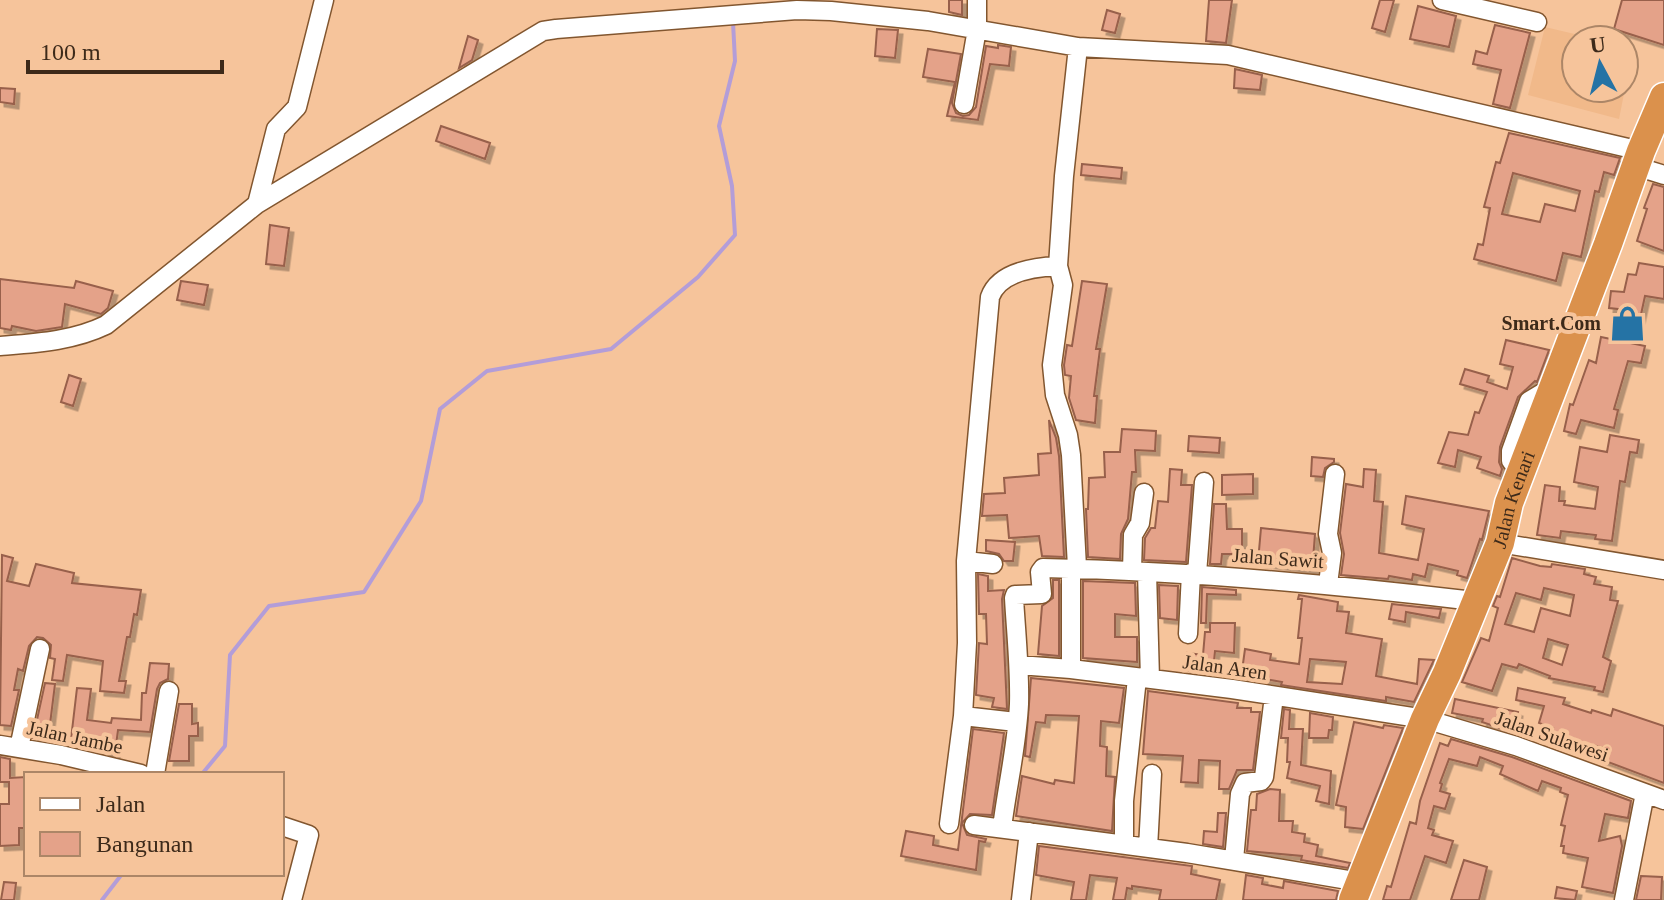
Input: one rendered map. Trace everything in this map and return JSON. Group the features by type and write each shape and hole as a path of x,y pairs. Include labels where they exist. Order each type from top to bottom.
{"highway":[{"name":"Jalan Kenari","path":"1357,891 1425,719 1500,543 1517,485 1638,158 1664,97"}],"street":[{"path":"257,204 276,129 297,107 324,0"},
{"path":"964,104 977,29 977,0"},
{"path":"1442,0 1537,22"},
{"path":"0,346 68,339 86,335 106,325 257,204 543,31 717,16 756,9 831,11 977,29 1078,47 1228,55 1638,158 1664,175"},
{"path":"1071,669 1074,568 1071,455 1053,376 1064,176 1078,47"},
{"path":"949,824 963,716 967,643 966,561 990,297 996,286 1024,270 1060,273"},
{"path":"1328,584 1332,553 1328,534 1335,474"},
{"path":"1188,634 1204,482"},
{"path":"1124,845 1127,773 1144,678 1140,571 1133,535 1140,523 1144,493"},
{"path":"1500,543 1664,570"},
{"path":"966,561 993,564"},
{"path":"1002,828 1014,762 1019,665 1015,595 1042,594 1040,572 1043,568 1074,568"},
{"name":"Jalan Sawit","path":"1074,568 1244,577 1474,601"},
{"path":"9,746 40,649"},
{"name":"Jalan Aren","path":"1019,665 1226,688 1425,719"},
{"path":"155,772 169,691"},
{"path":"1234,860 1240,794 1245,783 1261,781 1264,777 1274,696"},
{"path":"963,716 1016,722"},
{"name":"Jalan Sulawesi","path":"1425,719 1516,746 1664,800"},
{"name":"Jalan Jambe","path":"9,746 132,772"},
{"path":"1127,773 1160,775 1148,848"},
{"path":"1624,900 1645,793"},
{"path":"974,825 1234,860 1357,891"},
{"path":"284,827 309,835 292,900"},
{"path":"1021,900 1029,832"}],"shaded area":[{"path":"1545,27 1560,31 1560,103 1528,95"},
{"path":"1562,104 1622,104 1619,119"}],"building":[{"path":"949,0 962,0 962,15 949,12"},
{"path":"1209,0 1232,0 1226,43 1206,41"},
{"path":"1380,0 1394,0 1385,32 1372,28"},
{"path":"1622,0 1664,0 1664,45 1640,37 1640,24 1615,24"},
{"path":"1418,6 1456,16 1449,47 1410,39"},
{"path":"1107,10 1120,14 1115,33 1102,30"},
{"path":"1495,25 1530,33 1510,108 1493,104 1501,70 1473,64 1476,51 1487,54"},
{"path":"877,29 898,30 895,58 875,56"},
{"path":"468,36 478,40 472,60 459,68"},
{"path":"998,45 1011,47 1009,66 990,64 978,120 947,116 955,82 923,77 928,49 961,54 952,103 956,113 963,116 969,115 976,107 986,46 998,48"},
{"path":"1235,69 1262,75 1260,90 1234,88"},
{"path":"0,88 15,89 14,104 0,102"},
{"path":"441,126 490,143 485,159 436,141"},
{"path":"1509,133 1620,158 1614,175 1604,172 1599,192 1595,191 1581,257 1563,253 1556,281 1474,259 1478,244 1483,245 1490,208 1484,207 1496,162 1500,163","holes":["1513,173 1580,191 1575,211 1545,204 1540,222 1502,214"]},
{"path":"1082,164 1122,168 1121,179 1081,175"},
{"path":"1653,184 1664,187 1664,251 1637,241"},
{"path":"270,225 289,228 284,266 266,264"},
{"path":"1639,263 1664,267 1664,299 1645,296 1640,319 1626,316 1627,310 1609,308 1611,291 1624,292 1628,274 1636,275"},
{"path":"0,279 74,288 76,281 113,291 108,308 101,314 65,304 62,327 36,331 12,326 11,330 0,328"},
{"path":"181,281 208,285 204,305 177,300"},
{"path":"1082,281 1107,284 1096,349 1100,349 1094,396 1097,396 1095,423 1076,420 1069,398 1071,376 1065,375 1064,365 1067,345 1072,346"},
{"path":"1601,337 1645,346 1641,363 1628,361 1614,409 1618,410 1614,428 1581,420 1576,434 1564,431 1570,404 1573,405 1589,360 1596,363"},
{"path":"1506,340 1549,350 1537,382 1518,397 1500,447 1500,476 1477,468 1481,457 1458,450 1455,467 1438,463 1449,432 1468,435 1475,412 1479,413 1487,392 1460,384 1465,369 1489,376 1487,382 1507,389 1513,367 1500,364"},
{"path":"69,375 81,379 73,406 61,402"},
{"path":"1049,420 1059,456 1064,557 1042,556 1039,536 1009,538 1007,515 982,516 984,494 1005,493 1004,478 1039,475 1038,454 1051,453"},
{"path":"1122,429 1156,431 1155,451 1135,450 1136,472 1132,472 1128,519 1121,534 1120,559 1088,557 1086,509 1089,478 1105,477 1104,452 1120,452"},
{"path":"1610,435 1639,440 1637,453 1630,452 1625,482 1620,481 1612,541 1595,539 1596,535 1561,531 1560,538 1537,535 1545,485 1560,487 1559,501 1565,501 1564,505 1595,509 1598,487 1574,482 1580,447 1607,452"},
{"path":"1189,436 1220,438 1219,453 1188,451"},
{"path":"1312,457 1334,459 1325,468 1323,477 1311,476"},
{"path":"1170,469 1182,470 1181,485 1192,485 1186,562 1144,560 1145,538 1151,528 1155,528 1158,501 1168,502"},
{"path":"1364,469 1376,470 1374,501 1383,502 1379,553 1418,560 1424,529 1402,524 1406,496 1489,511 1467,578 1457,575 1458,571 1428,564 1425,577 1413,574 1412,580 1341,575 1344,554 1340,533 1346,484 1363,487"},
{"path":"1253,474 1253,494 1222,495 1222,475"},
{"path":"1214,504 1226,504 1227,529 1242,529 1242,554 1222,554 1221,564 1210,564"},
{"path":"1261,528 1315,534 1313,560 1319,561 1318,570 1258,562"},
{"path":"986,540 1015,542 1013,561 1004,561 999,554 986,551"},
{"path":"2,555 13,558 7,581 29,586 36,564 74,573 72,583 141,590 137,615 134,614 130,637 127,637 119,681 126,681 124,693 100,691 103,661 67,655 63,681 52,680 55,659 50,658 51,645 37,637 29,646 23,671 18,669 14,690 19,690 11,726 0,725"},
{"path":"1512,558 1540,566 1551,567 1552,564 1585,569 1584,574 1596,577 1594,584 1612,587 1610,600 1618,601 1603,657 1611,661 1603,692 1594,690 1595,687 1549,678 1519,664 1517,668 1502,664 1492,691 1462,682 1481,638 1489,641 1498,608 1493,606 1497,596 1500,597","holes":["1544,588 1574,595 1570,616 1541,608 1534,632 1505,624 1516,593 1541,600","1548,639 1568,645 1562,665 1543,658"]},
{"path":"978,574 988,576 988,591 1004,590 1007,709 992,707 994,698 976,695 979,643 987,644 986,614 979,614"},
{"path":"1053,580 1059,580 1059,656 1038,654 1042,606 1053,598"},
{"path":"1083,581 1135,583 1136,616 1115,614 1115,637 1137,637 1137,662 1083,658"},
{"path":"1159,585 1178,586 1177,620 1160,618"},
{"path":"1202,587 1236,590 1236,595 1207,594 1206,623 1201,623"},
{"path":"1299,595 1338,602 1337,611 1349,612 1346,633 1382,639 1376,676 1417,684 1419,659 1434,660 1414,702 1386,697 1386,701 1281,685 1282,682 1254,677 1253,680 1241,678 1245,649 1271,654 1270,660 1299,664 1302,599 1298,599","holes":["1310,659 1346,662 1342,684 1307,682"]},
{"path":"1392,604 1441,609 1439,618 1406,612 1405,622 1389,619"},
{"path":"1210,623 1235,623 1234,653 1215,651 1213,671 1186,671 1187,653 1203,655 1205,632 1210,632"},
{"path":"150,663 169,664 168,679 160,683 157,689 150,732 118,730 115,753 86,749 88,741 71,739 77,688 91,689 87,720 111,723 112,718 141,720 142,693 146,693"},
{"path":"1031,678 1124,688 1119,723 1101,721 1100,746 1107,747 1106,776 1115,777 1112,831 1016,816 1022,776 1054,784 1055,780 1074,783 1079,716 1046,715 1045,723 1036,722 1030,757 1025,756"},
{"path":"45,683 55,684 48,740 33,738"},
{"path":"1518,688 1565,698 1563,704 1591,713 1592,710 1611,716 1613,709 1664,726 1664,783 1600,759 1604,748 1551,734 1553,728 1539,723 1544,706 1516,700"},
{"path":"1148,691 1238,703 1237,708 1260,712 1253,770 1237,770 1229,789 1219,789 1220,761 1199,760 1198,783 1181,782 1183,756 1143,754"},
{"path":"1455,699 1518,712 1514,733 1482,722 1483,719 1452,713"},
{"path":"179,704 192,704 192,724 198,723 198,736 189,736 189,761 169,761"},
{"path":"1284,709 1290,710 1289,729 1303,729 1301,765 1331,771 1329,804 1316,801 1320,786 1287,778 1290,762 1287,762 1288,738 1281,738"},
{"path":"1310,713 1333,717 1328,738 1309,738"},
{"path":"1354,722 1383,728 1384,725 1403,728 1363,829 1345,827 1346,807 1336,805"},
{"path":"973,729 1004,733 992,815 970,814 962,823 967,835 986,839 985,842 979,841 976,870 901,856 906,831 934,836 933,845 958,850"},
{"path":"1451,739 1512,757 1631,801 1628,818 1605,814 1599,841 1620,836 1622,846 1613,893 1582,887 1588,858 1563,853 1564,846 1561,846 1565,826 1561,825 1568,795 1560,792 1561,788 1542,781 1538,791 1500,774 1503,766 1480,757 1477,766 1449,759 1440,783 1440,791 1450,794 1445,809 1434,806 1428,828 1434,830 1432,835 1453,841 1446,863 1425,856 1410,900 1383,900 1387,886 1391,887 1410,822 1416,824 1420,801 1440,743 1448,746"},
{"path":"0,757 10,759 10,778 24,777 24,828 19,828 19,845 0,846 0,804 9,804 9,782 0,782"},
{"path":"1270,789 1280,790 1279,821 1293,821 1292,832 1305,834 1304,842 1318,845 1316,856 1350,863 1348,868 1301,860 1302,856 1247,851 1251,810 1256,810 1257,794"},
{"path":"1218,813 1226,813 1223,847 1203,844 1204,831 1217,832"},
{"path":"1039,846 1192,866 1191,874 1220,880 1216,900 1159,900 1161,890 1132,886 1132,889 1127,888 1125,900 1113,900 1117,878 1090,875 1086,900 1071,900 1074,882 1036,875"},
{"path":"1464,860 1487,867 1479,900 1451,900"},
{"path":"1246,875 1263,878 1262,884 1283,888 1284,881 1338,891 1336,900 1243,900"},
{"path":"1641,876 1662,877 1661,900 1636,900"},
{"path":"4,882 16,883 14,900 1,900"},
{"path":"1557,887 1577,891 1575,900 1555,898"}],"waterway":[{"path":"204,772 225,746 230,655 269,606 364,592 421,501 440,409 487,371 611,349 698,277 735,235 732,186 719,126 735,61 733,22"},
{"path":"102,900 120,876"}],"place":[{"name":"Smart.Com","path":"1627,323"}]}
